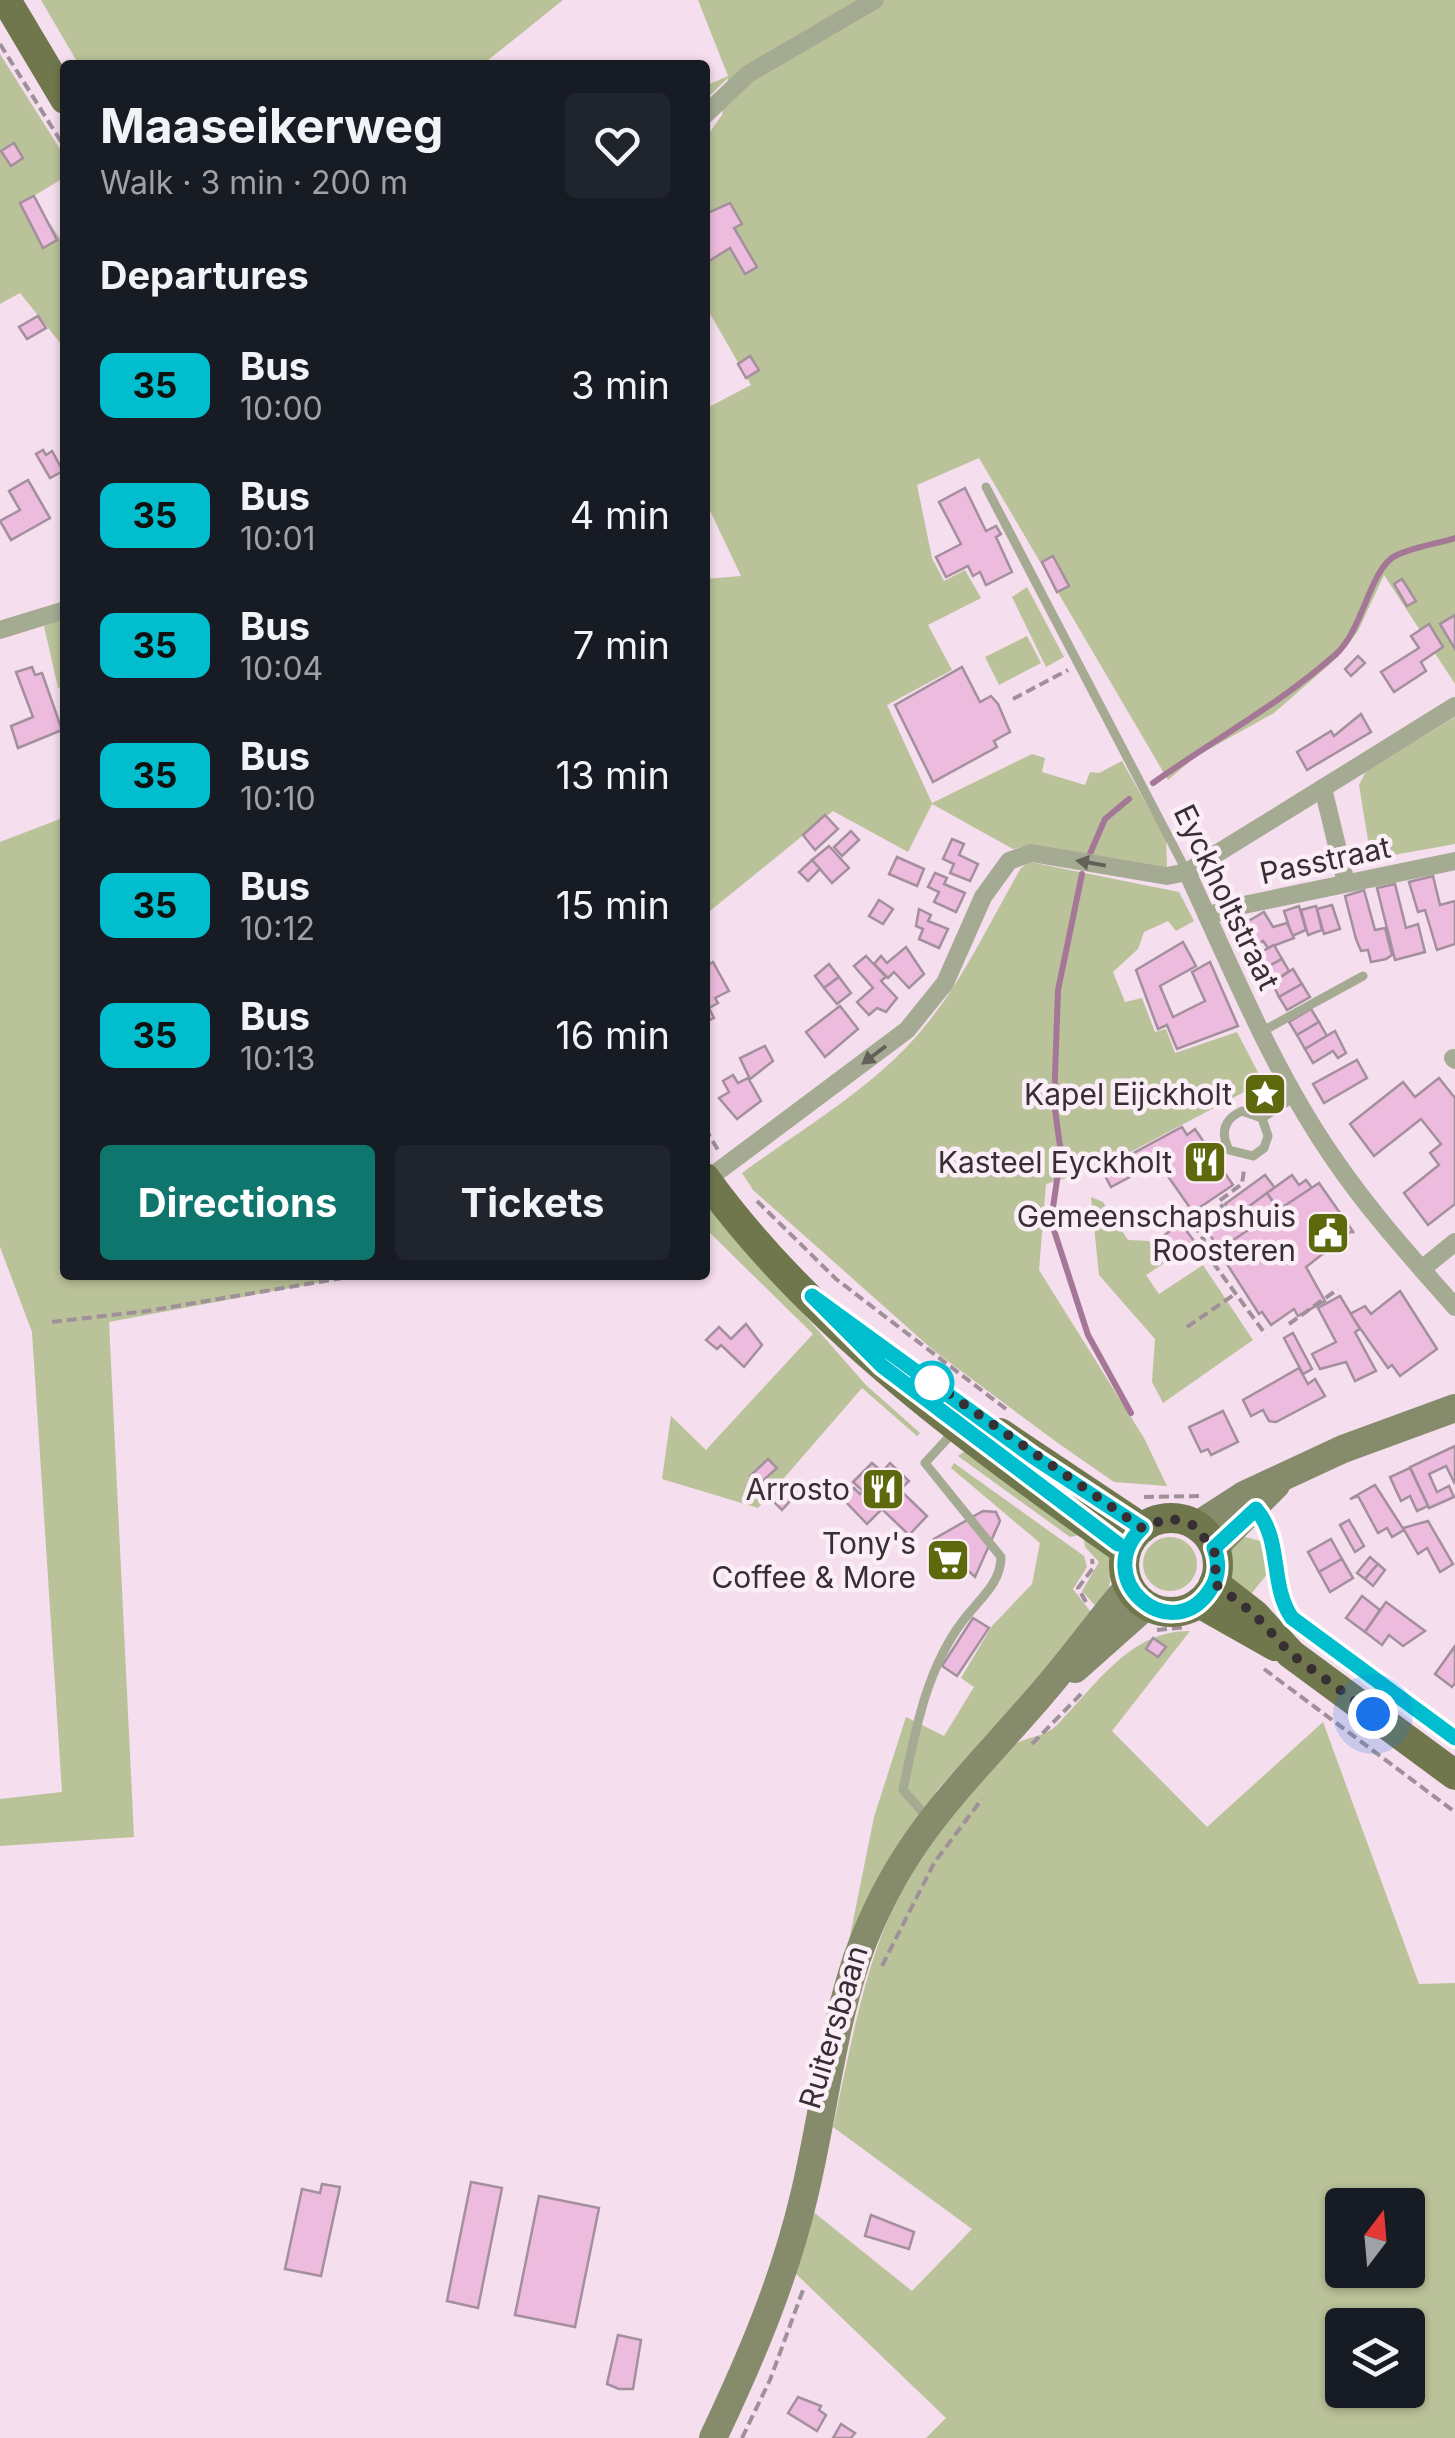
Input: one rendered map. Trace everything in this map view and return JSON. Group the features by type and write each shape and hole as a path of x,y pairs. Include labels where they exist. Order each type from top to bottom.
{"main road":[{"path":"6,0 60,91"},
{"path":"711,1176 743,1227 812,1296 965,1420 1134,1540 1142,1608 1176,1612 1203,1604 1254,1614 1291,1654 1455,1775"},
{"path":"1134,1540 1169,1518 1205,1537 1218,1563 1203,1604"}],"street":[{"path":"710,110 748,74 875,0"},
{"path":"5,631 60,612"},
{"path":"711,1176 907,1030 945,983 983,897 1009,861 1031,853 1167,876 1187,872 1455,706"},
{"path":"1323,788 1346,884"},
{"name":"Passtraat","path":"1207,916 1455,860"},
{"name":"Eyckholtstraat","path":"1187,872 1261,1032 1296,1096 1378,1219 1455,1307"},
{"path":"1422,1270 1455,1242"},
{"path":"1205,1537 1276,1484 1371,1436 1455,1408"},
{"path":"1250,1502 1270,1530 1282,1596 1292,1618 1455,1738"},
{"name":"Ruitersbaan","path":"713,2438 760,2336 783,2271 858,1958 883,1898 929,1820 1039,1698 1142,1608"}],"lane":[{"name":"Eyckholtstraat","path":"986,488 1187,872"},
{"path":"1261,1032 1363,976"},
{"path":"1262,1118 1268,1136 1264,1148 1247,1156 1229,1150 1223,1138 1224,1125 1242,1112 1262,1118 1296,1096"},
{"path":"929,1820 903,1790 928,1687 961,1623 1001,1574 1001,1557 924,1463 965,1420"}],"path":[{"path":"0,44 60,140"},
{"path":"1013,699 1076,666"},
{"path":"1226,1213 1219,1201 1242,1184 1247,1156"},
{"path":"711,1176 836,1279 1020,1419"},
{"path":"1193,1224 1204,1240 1203,1249 1266,1336"},
{"path":"1204,1240 1210,1236"},
{"path":"52,1322 147,1311 330,1280"},
{"path":"1289,1324 1338,1289"},
{"path":"1187,1327 1235,1294"},
{"path":"1134,1495 1206,1495"},
{"path":"1089,1554 1093,1568 1078,1591 1089,1605"},
{"path":"1142,1608 1203,1604"},
{"path":"1253,1660 1455,1812"},
{"path":"1020,1756 1088,1686"},
{"name":"Ruitersbaan","path":"875,1980 934,1863 984,1796"},
{"path":"742,2438 770,2380 805,2282"}],"green space":[{"path":"41,0 563,0 488,60 76,60"},
{"path":"698,0 1455,0 1455,684 1384,575 1358,631 1338,657 1274,713 1195,757 1168,780 979,458 917,485 932,558 944,581 965,570 981,598 928,625 952,670 887,705 932,803 1032,754 1045,758 1042,772 1085,785 1090,772 1099,773 1122,761 1166,839 1167,867 1031,845 1013,849 932,804 908,852 833,811 710,911 710,579 741,576 710,511 710,406 751,385 710,314 710,132 722,115 728,78 710,95 710,84 728,76"},
{"path":"0,54 60,149 60,180 32,197 60,239 60,343 20,293 0,304"},
{"path":"1027,587 1064,657 1046,667 1012,597"},
{"path":"60,620 58,688 44,626"},
{"path":"1027,636 1041,663 999,685 985,657"},
{"path":"1455,717 1455,844 1371,859 1359,785 1366,771"},
{"path":"60,819 60,1280 333,1280 109,1322 134,1837 0,1846 0,1799 62,1792 32,1332 0,1247 0,842"},
{"path":"1030,862 1179,892 1194,921 1176,931 1168,921 1144,932 1138,949 1113,972 1125,1002 1142,998 1155,1032 1166,1029 1175,1053 1237,1032 1263,1082 1102,1167 1046,1184 1039,1270 1144,1438 1167,1486 1114,1482 1055,1441 933,1350 753,1190 742,1173 836,1107 902,1052 949,993 1021,868"},
{"path":"1091,1197 1103,1202 1128,1240 1149,1241 1166,1262 1146,1275 1159,1294 1203,1265 1253,1340 1163,1403 1152,1382 1155,1339 1099,1275"},
{"path":"710,1208 866,1385 920,1433 917,1436 862,1388 758,1508 662,1479 671,1416 706,1450 813,1334 710,1233"},
{"path":"965,1451 1079,1535 1070,1537 958,1456"},
{"path":"954,1463 1084,1556 1087,1567 1073,1589 1094,1616 938,1789 878,1886 847,1951 874,1817 906,1717 944,1736 974,1687 961,1678 992,1626 1032,1584 1040,1543 951,1468"},
{"path":"1242,1536 1260,1541 1268,1573 1247,1599 1234,1584 1226,1559"},
{"path":"1170,1537 1189,1545 1197,1564 1189,1583 1170,1591 1151,1583 1143,1564 1151,1545"},
{"path":"1099,1538 1113,1563 1107,1601 1099,1610 1082,1591 1099,1562 1085,1547 1084,1539"},
{"path":"1190,1631 1112,1731 1207,1827 1323,1722 1419,1984 1455,1983 1455,2438 926,2438 946,2418 793,2271 811,2210 912,2291 972,2229 833,2127 876,1950 912,1869 968,1791 1004,1752 1053,1728 1116,1662 1150,1640"}],"building":[{"path":"14,143 23,158 11,166 1,151"},
{"path":"34,196 57,240 43,248 20,203"},
{"path":"730,203 742,224 734,228 757,267 745,274 730,248 710,260 710,212"},
{"path":"38,316 46,328 27,339 19,327"},
{"path":"750,356 759,370 746,378 738,364"},
{"path":"52,451 60,473 50,478 36,454"},
{"path":"28,480 50,518 11,540 0,521 20,510 9,491"},
{"path":"965,488 986,531 996,526 1001,534 996,537 1012,572 986,585 980,572 973,576 968,566 946,577 936,557 961,544 939,502"},
{"path":"1053,556 1069,586 1057,592 1042,562"},
{"path":"1402,579 1416,601 1407,606 1394,584"},
{"path":"1455,615 1455,649 1440,624"},
{"path":"1429,624 1443,647 1421,662 1426,671 1394,692 1381,672 1419,648 1411,636"},
{"path":"1358,656 1365,663 1351,676 1345,669"},
{"path":"32,667 35,675 42,673 60,724 60,731 18,748 11,726 33,717 16,672"},
{"path":"962,667 980,702 991,696 998,704 1010,732 994,741 997,747 933,782 895,705"},
{"path":"1361,714 1371,732 1307,770 1297,752 1331,731 1334,736"},
{"path":"825,815 838,829 815,850 803,835"},
{"path":"851,831 859,840 842,856 834,847"},
{"path":"952,839 964,844 959,855 978,864 970,881 950,873 954,864 943,859"},
{"path":"829,846 849,868 832,883 812,860"},
{"path":"897,857 924,869 917,886 889,874"},
{"path":"812,860 820,869 808,881 799,872"},
{"path":"935,873 947,878 944,884 965,893 956,912 934,902 939,892 928,887"},
{"path":"1433,876 1440,905 1455,901 1455,944 1437,950 1425,910 1418,912 1409,882"},
{"path":"1395,884 1406,928 1418,924 1425,952 1395,960 1377,888"},
{"path":"1364,890 1375,930 1385,928 1392,955 1386,959 1371,962 1368,950 1361,951 1356,939 1345,896"},
{"path":"879,900 893,909 883,924 869,916"},
{"path":"1332,905 1340,929 1324,934 1317,909"},
{"path":"1299,906 1306,930 1292,936 1284,911"},
{"path":"1316,906 1322,930 1308,935 1301,910"},
{"path":"919,909 931,915 928,921 948,929 939,948 919,939 923,929 916,926"},
{"path":"1264,912 1273,927 1287,923 1294,938 1268,948 1263,941 1253,947 1240,926"},
{"path":"1183,942 1196,966 1160,986 1173,1017 1205,1001 1192,972 1210,962 1238,1026 1177,1049 1167,1025 1158,1029 1136,970"},
{"path":"1274,945 1282,959 1260,971 1252,957"},
{"path":"906,947 924,974 909,988 894,972 888,978 874,964 881,956 887,963"},
{"path":"866,956 886,977 881,981 897,998 886,1012 877,1008 869,1015 857,1002 873,988 854,966"},
{"path":"1282,959 1289,971 1268,986 1260,971"},
{"path":"713,962 729,991 715,998 718,1003 710,1007"},
{"path":"829,964 839,977 824,988 815,976"},
{"path":"1293,969 1302,984 1279,997 1272,983"},
{"path":"839,977 851,993 837,1004 824,988"},
{"path":"1302,984 1310,997 1287,1010 1279,997"},
{"path":"840,1006 858,1029 825,1057 806,1032"},
{"path":"1311,1009 1319,1022 1297,1035 1289,1022"},
{"path":"1319,1022 1327,1036 1305,1049 1297,1035"},
{"path":"1335,1031 1346,1053 1338,1058 1333,1051 1313,1063 1305,1049"},
{"path":"765,1046 773,1061 750,1079 740,1058"},
{"path":"1357,1060 1367,1078 1324,1103 1313,1084"},
{"path":"733,1075 738,1083 748,1078 761,1101 737,1119 719,1098 729,1092 723,1081"},
{"path":"1439,1078 1455,1098 1455,1204 1428,1225 1404,1193 1439,1165 1430,1153 1441,1144 1421,1119 1374,1156 1350,1124 1403,1082 1415,1097"},
{"path":"1182,1127 1187,1135 1195,1129 1233,1185 1193,1212 1158,1162 1111,1187 1102,1170"},
{"path":"1265,1175 1275,1188 1244,1210 1256,1227 1220,1249 1193,1212 1202,1206 1212,1223 1229,1211 1225,1204"},
{"path":"1292,1175 1299,1185 1306,1180 1312,1188 1279,1211 1267,1193"},
{"path":"1319,1183 1354,1233 1306,1267 1325,1301 1298,1316 1294,1309 1271,1325 1262,1312 1259,1314 1218,1250"},
{"path":"1267,1193 1279,1211 1256,1227 1244,1210"},
{"path":"1181,1223 1196,1244 1169,1262 1155,1242"},
{"path":"1400,1291 1437,1349 1400,1376 1392,1365 1388,1368 1350,1314 1365,1306 1371,1314"},
{"path":"1340,1296 1360,1329 1355,1332 1376,1371 1355,1381 1346,1362 1320,1369 1312,1354 1336,1342 1318,1308"},
{"path":"746,1324 762,1345 744,1367 721,1345 717,1349 706,1340 719,1327 731,1339"},
{"path":"1293,1333 1312,1369 1303,1374 1284,1338"},
{"path":"1299,1368 1308,1384 1315,1379 1325,1396 1276,1422 1269,1421 1263,1410 1251,1416 1243,1400"},
{"path":"1223,1411 1238,1442 1211,1455 1208,1449 1201,1452 1189,1427"},
{"path":"1455,1446 1455,1484 1446,1466 1429,1474 1437,1492 1449,1486 1454,1497 1429,1508 1410,1467"},
{"path":"768,1459 777,1468 758,1485 750,1476"},
{"path":"872,1463 882,1472 890,1463 909,1481 900,1490 927,1516 909,1535 882,1509 867,1524 843,1499 854,1488 860,1494 863,1491 853,1482"},
{"path":"1410,1468 1428,1506 1417,1511 1410,1496 1401,1501 1390,1477"},
{"path":"787,1481 799,1491 782,1510 771,1499"},
{"path":"1375,1485 1404,1530 1392,1537 1387,1528 1378,1533 1358,1496 1350,1499"},
{"path":"983,1511 996,1512 1000,1521 975,1577 934,1539"},
{"path":"1349,1520 1364,1546 1355,1552 1340,1525"},
{"path":"1428,1521 1453,1564 1440,1572 1427,1548 1418,1554 1403,1528"},
{"path":"1331,1539 1342,1559 1319,1572 1308,1552"},
{"path":"940,1544 966,1561 967,1570 959,1573 932,1561"},
{"path":"1370,1557 1378,1564 1365,1579 1357,1573"},
{"path":"1342,1559 1353,1578 1330,1592 1319,1572"},
{"path":"1378,1564 1385,1570 1373,1586 1365,1579"},
{"path":"1362,1596 1380,1610 1365,1632 1346,1618"},
{"path":"1386,1602 1425,1631 1403,1646 1389,1635 1382,1645 1365,1632"},
{"path":"973,1618 989,1628 957,1676 942,1666"},
{"path":"1153,1638 1166,1647 1158,1657 1146,1649"},
{"path":"1455,1646 1455,1683 1452,1687 1435,1674"},
{"path":"471,2182 502,2188 478,2308 447,2301"},
{"path":"322,2184 340,2187 321,2276 285,2269 302,2189 320,2193"},
{"path":"539,2196 599,2208 575,2327 515,2315"},
{"path":"871,2215 914,2232 909,2249 865,2236"},
{"path":"618,2335 641,2340 633,2389 607,2384"},
{"path":"798,2397 821,2406 819,2410 826,2415 817,2431 788,2413"},
{"path":"841,2424 855,2433 851,2438 833,2438"}],"waterway":[{"path":"1153,783 1270,705 1336,654 1353,630 1386,563 1402,553 1455,538"},
{"path":"1089,856 1105,819 1129,799"},
{"path":"1082,874 1058,990 1054,1103 1061,1153 1051,1221 1088,1335 1131,1413"}],"bus line":[{"name":"35","path":"1118,1544 959,1428 856,1345 812,1296 1032,1456 1142,1528 1126,1550 1124,1568 1132,1592 1152,1608 1184,1610 1204,1598 1218,1571 1214,1548 1256,1509 1270,1530 1282,1596 1292,1618 1455,1738"}],"place":[{"name":"Kapel Eijckholt","path":"1265,1094"},
{"name":"Kasteel Eyckholt","path":"1205,1162"},
{"name":"Gemeenschapshuis Roosteren","path":"1328,1233"},
{"name":"Arrosto","path":"883,1489"},
{"name":"Tony's Coffee & More","path":"948,1560"}],"route":[{"path":"932,1383 926,1378 1094,1499 1142,1528 1169,1518 1196,1526 1208,1536 1217,1556 1214,1583 1254,1614 1291,1654 1373,1714"}]}
